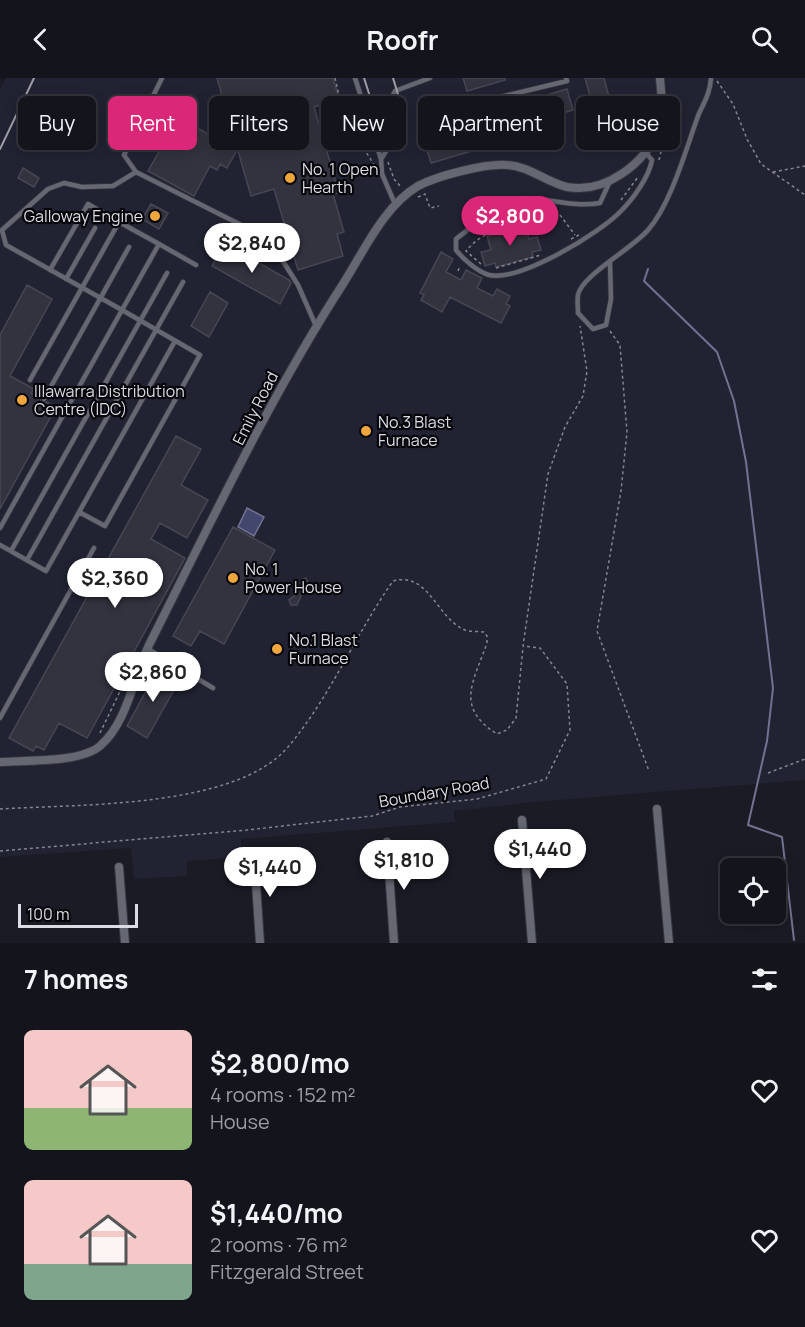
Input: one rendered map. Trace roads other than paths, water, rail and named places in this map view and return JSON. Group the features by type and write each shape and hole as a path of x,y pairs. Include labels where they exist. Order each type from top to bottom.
{"street":[{"path":"610,181 633,166 645,153 658,130 662,110 660,78"},
{"name":"Emily Road","path":"0,762 80,756 97,748 113,733 148,649 304,344 395,204 430,181 504,164 522,167 567,187 583,187 610,181"},
{"path":"657,809 669,943"},
{"path":"522,820 532,943"},
{"path":"387,842 394,943"},
{"path":"254,854 260,943"},
{"path":"119,867 125,943"}],"lane":[{"path":"162,78 124,155 136,172 269,239 298,285 316,326"},
{"path":"355,78 382,161 382,174 395,204"},
{"path":"382,161 388,151 390,104 395,91 430,78"},
{"path":"504,96 567,81 566,78"},
{"path":"610,263 612,300 606,325 593,329 578,313 578,293 590,276 610,263 649,230 675,182 700,112 710,94 713,78"},
{"path":"610,181 600,203 581,206 520,199 508,202 456,239 456,250 464,259 489,275 509,273 560,255 621,211 650,170 652,160 645,153"},
{"path":"79,512 105,526 200,355 6,245 1,230 48,189 64,183 82,188 113,186 136,172"},
{"path":"50,270 88,204 196,265"},
{"path":"30,380 118,222"},
{"path":"66,279 95,228"},
{"path":"0,528 159,244"},
{"path":"44,399 129,247"},
{"path":"11,551 167,273"},
{"path":"27,560 183,282"},
{"path":"0,545 46,571 175,341"},
{"path":"0,718 94,548"},
{"path":"148,649 213,688"}],"water":[{"path":"247,508 264,517 254,536 238,527"}],"waterway":[{"path":"648,269 644,281 717,352 734,401 746,462 773,688 767,741 748,825 782,837 794,940"}],"railway":[{"path":"0,149 34,78"},
{"path":"364,78 370,96"},
{"path":"393,78 398,96"}],"place":[{"name":"No. 1 Open Hearth","path":"290,178"},
{"name":"Galloway Engine","path":"155,216"},
{"name":"Illawarra Distribution Centre (IDC)","path":"22,400"},
{"name":"No.3 Blast Furnace","path":"366,431"},
{"name":"No. 1 Power House","path":"233,578"},
{"name":"No.1 Blast Furnace","path":"277,649"}]}
